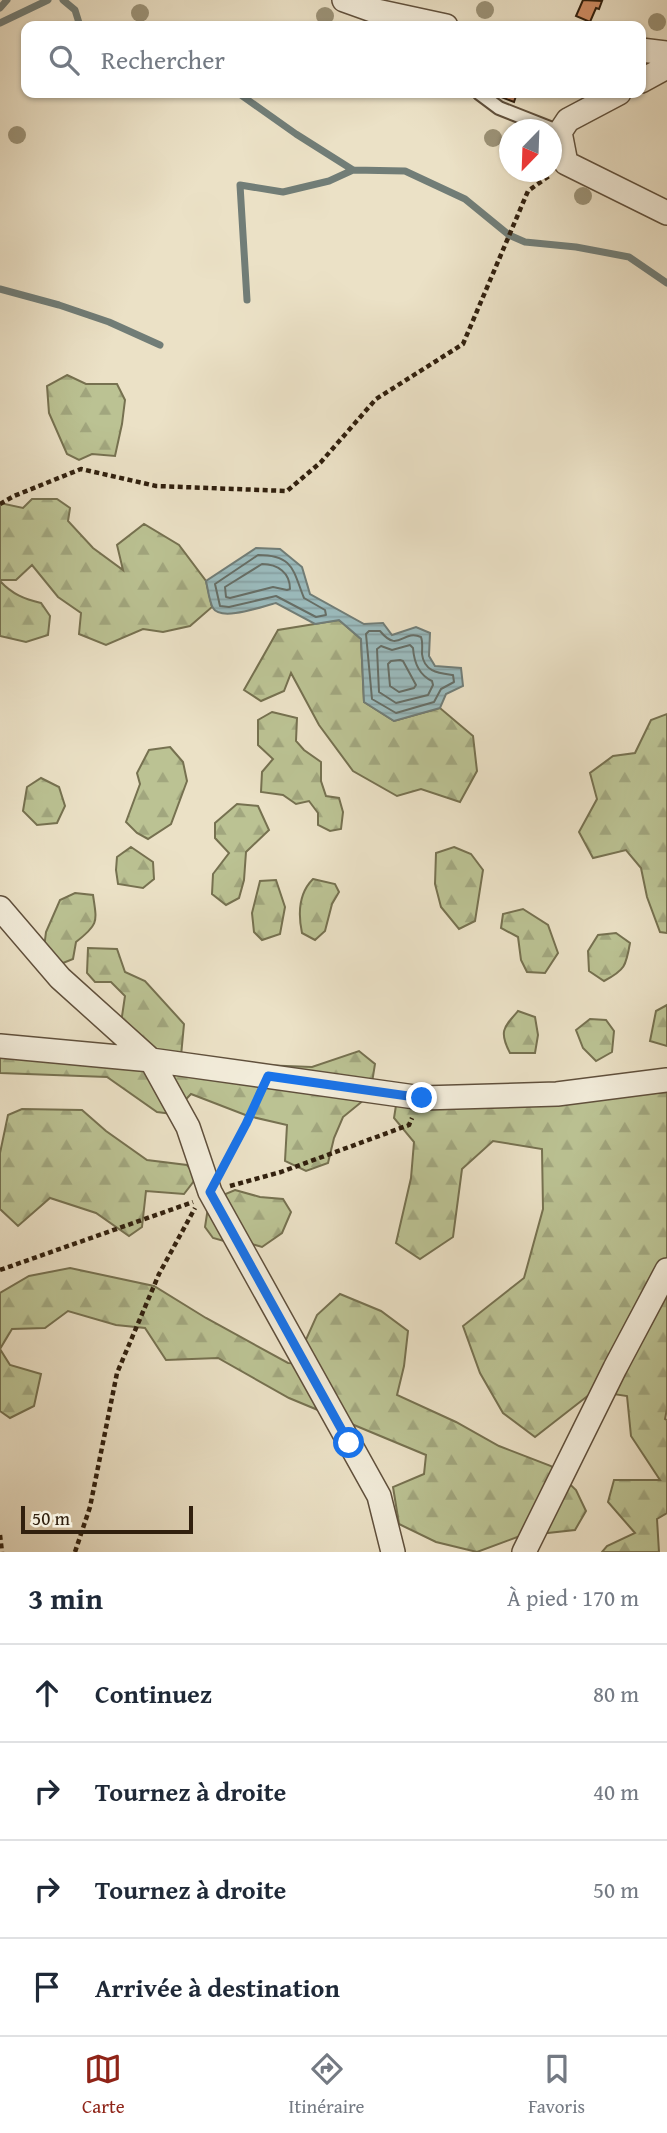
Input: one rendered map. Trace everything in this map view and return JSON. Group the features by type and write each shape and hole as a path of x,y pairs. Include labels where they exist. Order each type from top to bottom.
{"street":[{"path":"344,0 372,10 423,21"},
{"path":"646,51 667,53"},
{"path":"646,78 667,67"},
{"path":"562,129 568,120 610,98"},
{"path":"562,142 566,163 667,214"},
{"path":"0,908 60,978 151,1060 188,1127 205,1195 379,1496 393,1552"},
{"path":"0,1046 151,1060 421,1098 557,1094 667,1080"},
{"path":"524,1552 667,1270"}],"lane":[{"path":"372,10 386,21"},
{"path":"486,98 499,108 527,119"}],"path":[{"path":"0,504 82,469 156,486 287,491 321,462 376,399 463,344 528,191 566,163"},
{"path":"75,1552 90,1507 117,1373 159,1274 246,1124 268,1076"},
{"path":"0,1535 2,1552"}],"green space":[{"path":"67,375 86,384 117,384 125,400 115,456 92,454 79,460 67,454 49,413 47,386"},
{"path":"32,499 57,499 70,508 68,521 93,548 123,570 117,545 144,524 179,545 206,581 212,607 190,626 163,632 143,629 106,645 79,634 81,613 58,597 32,565 16,580 0,580 0,503 23,508"},
{"path":"0,581 19,595 41,603 50,616 48,635 26,642 0,636"},
{"path":"339,620 361,639 364,702 394,721 440,708 473,736 477,771 460,802 421,789 397,796 353,771 319,725 291,673 284,691 261,701 244,690 278,630"},
{"path":"272,712 297,718 296,741 321,762 321,781 326,796 339,798 343,812 341,829 330,831 318,825 318,813 309,801 296,804 283,795 261,792 262,772 273,759 258,745 258,720"},
{"path":"667,714 667,933 660,932 647,897 641,868 626,850 593,858 579,832 597,799 590,773 613,756 635,753 651,720"},
{"path":"170,747 183,762 187,781 171,824 148,839 126,822 140,784 137,773 149,750"},
{"path":"41,778 59,787 65,806 57,823 37,825 23,811 27,787"},
{"path":"237,804 258,806 269,830 246,852 244,880 239,898 226,905 212,894 213,874 229,853 215,838 215,823"},
{"path":"131,847 153,862 154,879 143,888 118,884 117,857"},
{"path":"454,847 471,854 483,870 475,921 459,929 441,907 435,884 436,853"},
{"path":"313,879 335,884 339,892 332,904 325,931 315,940 302,933 300,919 302,897"},
{"path":"276,880 285,907 280,934 262,940 254,932 252,913 260,881"},
{"path":"75,893 93,895 95,922 76,942 73,959 58,965 44,948 46,932 60,900"},
{"path":"523,909 548,925 558,953 545,973 527,972 521,960 518,937 501,928 503,914"},
{"path":"616,933 630,943 627,957 623,967 604,981 589,971 588,951 598,935"},
{"path":"88,948 117,949 125,972 145,981 184,1024 181,1056 236,1064 312,1067 359,1051 375,1064 370,1095 343,1117 328,1163 306,1171 285,1161 287,1125 248,1116 191,1094 172,1114 157,1112 107,1077 0,1073 0,1053 131,1062 121,1023 125,996 111,982 95,982 87,973"},
{"path":"667,1005 667,1046 650,1041 656,1011"},
{"path":"518,1011 535,1017 538,1035 535,1053 510,1053 507,1046 504,1030"},
{"path":"590,1019 606,1020 614,1031 612,1052 596,1061 583,1048 576,1030"},
{"path":"667,1092 667,1513 657,1519 659,1552 602,1552 607,1546 635,1533 608,1502 614,1480 660,1480 631,1436 627,1396 594,1391 535,1437 503,1413 480,1373 463,1326 524,1278 543,1209 542,1149 493,1141 462,1169 453,1237 420,1259 396,1243 411,1178 414,1142 394,1118 397,1099 574,1100"},
{"path":"22,1109 82,1110 147,1160 187,1165 197,1177 184,1194 146,1191 142,1227 129,1236 96,1213 50,1198 18,1226 0,1209 0,1153 8,1115"},
{"path":"235,1190 260,1197 283,1199 291,1212 282,1233 262,1247 213,1238 205,1227 209,1201"},
{"path":"70,1268 154,1286 288,1363 311,1364 304,1344 317,1315 340,1294 381,1311 408,1331 397,1395 456,1422 499,1446 551,1466 576,1490 586,1511 575,1530 520,1536 477,1552 436,1542 399,1524 393,1487 424,1474 426,1455 289,1398 218,1358 166,1360 145,1328 116,1325 68,1311 45,1328 12,1329 0,1349 0,1293 29,1276"},
{"path":"0,1349 10,1365 41,1374 34,1406 10,1418 0,1411"}],"water":[{"path":"256,548 280,549 302,567 310,594 364,624 383,623 392,635 416,627 430,633 429,656 435,666 461,668 463,686 446,694 440,708 394,721 364,702 361,639 339,620 315,624 276,603 233,613 217,612 213,608 206,581"}],"building":[{"path":"583,0 602,1 590,21 576,16"}],"waterway":[{"path":"0,8 7,0"},
{"path":"0,23 48,0"},
{"path":"63,0 75,10 78,21"},
{"path":"245,98 353,170 405,171 465,199 509,235 525,242 576,247 629,257 667,283"},
{"path":"247,300 240,185 283,192 329,181 353,170"},
{"path":"0,289 109,322 160,345"}],"route":[{"path":"349,1443 210,1192 268,1076 422,1098"}]}
